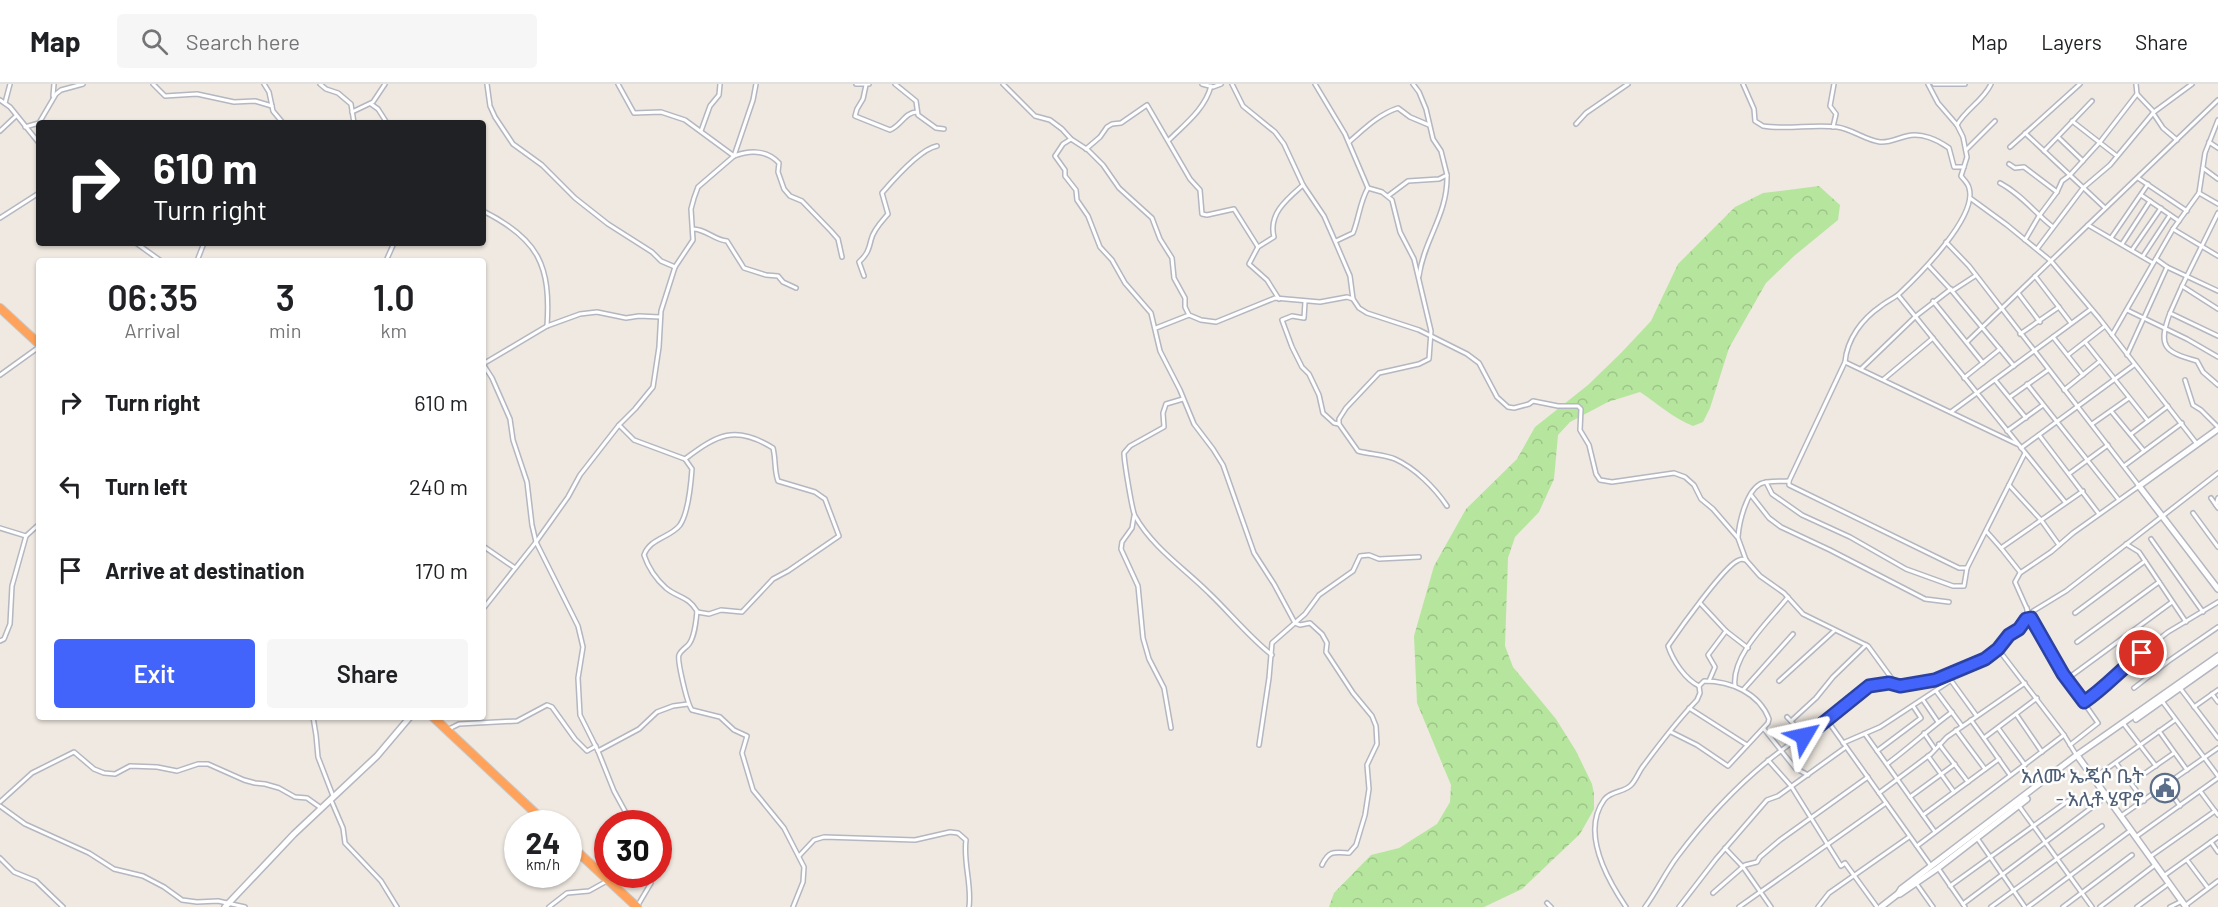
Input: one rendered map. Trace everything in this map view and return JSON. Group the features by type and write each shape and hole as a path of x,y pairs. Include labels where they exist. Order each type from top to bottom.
{"highway":[{"path":"0,308 36,342"},
{"path":"436,720 532,810"},
{"path":"582,856 594,867"},
{"path":"617,888 637,907"}],"street":[{"path":"5,103 10,84"},
{"path":"53,98 54,84"},
{"path":"41,120 53,98 61,90 83,84"},
{"path":"153,84 165,96 197,94 234,102 255,101 272,106"},
{"path":"264,84 269,92 273,111 280,120"},
{"path":"320,84 338,93 351,104 353,120"},
{"path":"352,112 370,104 385,84"},
{"path":"487,84 490,106 513,144 542,165 575,198 608,224 652,252 661,261 675,267"},
{"path":"618,84 634,113 661,112 685,120 734,156"},
{"path":"701,132 710,106 719,95 720,84"},
{"path":"734,156 753,100 756,84"},
{"path":"856,84 867,85 855,116 890,130 896,128 906,116 917,112"},
{"path":"895,84 915,101 917,112 925,121 936,128 944,129"},
{"path":"1004,84 1035,116 1050,120 1086,149 1103,165 1119,188 1152,218 1160,239 1172,258 1174,278 1185,298 1185,307 1189,315 1201,320 1216,322 1275,298 1305,302 1347,297 1353,299"},
{"path":"1202,84 1233,85 1243,106 1275,132 1284,144 1303,185 1324,216 1350,276 1353,299 1359,308 1367,313 1404,324 1467,354 1479,363 1497,397 1508,407 1514,408 1533,401 1558,406 1578,406 1581,409 1580,430 1589,445 1596,474 1600,480 1612,482 1679,474 1690,482 1701,499 1713,509 1738,538 1746,560 1760,576 1788,597 1803,614 1866,645 1895,683 1900,686 1947,675 1985,659 1998,649 2009,635 2019,629 2029,618 2030,613 2015,585 2020,573 2052,552 2099,514 2218,428 2193,405 2185,380"},
{"path":"1315,84 1348,142 1368,188"},
{"path":"1413,84 1426,109 1433,139 1441,151 1447,175 1444,205 1421,262 1418,279"},
{"path":"1576,123 1586,113 1629,84"},
{"path":"1743,84 1754,109 1756,123 1774,127 1833,127 1851,130 1878,142 1912,134 1924,136 1949,148 1954,167 1965,166"},
{"path":"1833,127 1836,113 1830,106 1834,84"},
{"path":"1789,482 1845,362 1848,348 1858,328 1871,313 1898,295 1928,265 1965,216 1970,198 1969,188 1961,176 1965,166 1966,150 1957,125 1938,103 1928,84"},
{"path":"1935,84 1965,84"},
{"path":"1957,125 1983,97 1991,84"},
{"path":"2010,147 2080,84"},
{"path":"2136,84 2137,94 2154,113 2163,128 2177,140"},
{"path":"2037,249 2083,189 2110,165 2154,113 2192,84"},
{"path":"1169,140 1203,106 1209,97 1211,86"},
{"path":"2025,240 2062,181 2100,142 2137,94"},
{"path":"0,100 36,140"},
{"path":"1967,342 2218,100"},
{"path":"2044,152 2092,101"},
{"path":"370,104 385,120"},
{"path":"1086,149 1100,137 1107,127 1120,123 1147,105 1190,179 1200,190 1202,214 1234,209 1258,247"},
{"path":"1348,142 1362,133 1377,118 1398,108 1410,117 1429,125"},
{"path":"0,131 16,116"},
{"path":"2112,335 2173,229 2199,193 2205,153 2218,120"},
{"path":"1966,150 1995,121"},
{"path":"2072,121 2117,156"},
{"path":"25,128 36,124"},
{"path":"2025,133 2105,208"},
{"path":"2058,136 2083,161"},
{"path":"1071,139 1063,144 1055,156 1065,170 1065,176 1076,190 1077,200 1088,216 1100,247 1112,261 1125,284 1151,313 1160,351 1194,424 1223,465 1254,553 1295,623 1300,625 1310,623 1322,634 1327,643 1326,652 1353,693 1372,716 1376,726 1378,738 1367,765 1369,789 1365,815 1356,845 1349,853 1333,852 1327,855 1322,865"},
{"path":"2210,142 2218,148"},
{"path":"864,276 859,262 869,249 871,239 880,223 888,214 882,193 910,163 928,149 937,146"},
{"path":"486,605 536,542 580,475 619,425 636,410 653,387 659,347 660,317 675,267 693,240 691,208 697,189 734,156 747,151 774,158 779,163 778,172 784,189 790,196 802,201 838,239 842,257"},
{"path":"2009,164 2015,168 2024,167 2057,192"},
{"path":"2203,168 2218,179"},
{"path":"1388,196 1408,180 1439,179 1447,175"},
{"path":"2139,178 2187,211"},
{"path":"2000,183 2021,197 2053,227"},
{"path":"2112,238 2148,184"},
{"path":"1279,299 1267,280 1249,264 1258,247 1274,237 1271,226 1274,216 1290,196 1303,185"},
{"path":"1339,424 1346,408 1379,373 1419,364 1429,359 1432,337 1414,259 1400,232 1392,200 1382,192 1368,188"},
{"path":"1335,241 1353,232 1361,212 1363,196 1368,188"},
{"path":"2199,193 2218,204"},
{"path":"0,218 36,195"},
{"path":"2141,195 2179,221"},
{"path":"1970,198 2051,261 2197,444"},
{"path":"2121,244 2150,201"},
{"path":"2132,250 2160,208"},
{"path":"486,213 526,240 537,252 545,274 547,326"},
{"path":"2218,213 2170,313 2164,328 2163,341 2172,352 2184,359 2197,361 2203,372 2218,385"},
{"path":"2142,256 2170,215"},
{"path":"2212,223 2218,226"},
{"path":"2088,225 2153,263"},
{"path":"693,229 703,231 714,239 727,241 744,268 778,276 783,282 796,288"},
{"path":"2173,229 2218,256"},
{"path":"1946,242 1969,266 2218,589"},
{"path":"140,246 157,258"},
{"path":"2156,259 2167,267 2218,291"},
{"path":"1928,265 1952,290 2014,366"},
{"path":"2127,355 2167,267"},
{"path":"1861,369 1933,301 1975,276"},
{"path":"2035,276 2072,323"},
{"path":"2182,286 2218,309"},
{"path":"2018,293 2040,321"},
{"path":"1898,295 2065,502"},
{"path":"1933,301 1983,363"},
{"path":"1305,302 1304,318 1292,316 1282,320 1302,367 1310,374 1319,395 1323,413 1334,423 1339,424 1358,451 1394,458 1412,469 1438,493 1447,506"},
{"path":"2020,334 2059,307"},
{"path":"1951,412 2091,309"},
{"path":"2127,310 2218,357"},
{"path":"486,362 547,326 580,314 597,312 626,318 660,317"},
{"path":"2170,313 2218,336"},
{"path":"1156,328 1189,315"},
{"path":"2068,355 2105,326"},
{"path":"2214,333 2218,326"},
{"path":"2053,337 2083,375"},
{"path":"1884,379 1933,338"},
{"path":"2085,342 2148,421"},
{"path":"0,375 36,347"},
{"path":"1964,378 2000,349"},
{"path":"2064,390 2100,361"},
{"path":"1845,362 2019,446"},
{"path":"2019,446 2039,435 2134,365"},
{"path":"486,369 510,419 513,440 527,482 536,542 578,626 583,647 578,678 580,715 625,810"},
{"path":"2010,397 2048,370"},
{"path":"1995,380 2026,418"},
{"path":"2028,384 2119,500"},
{"path":"2092,424 2129,398"},
{"path":"1171,728 1164,688 1149,659 1143,638 1138,586 1121,549 1122,542 1132,528 1134,514 1124,468 1124,453 1130,446 1164,427 1163,413 1166,404 1183,399"},
{"path":"2007,431 2043,405"},
{"path":"2131,435 2168,406"},
{"path":"2111,411 2144,451"},
{"path":"2124,466 2182,423"},
{"path":"619,425 634,440 685,459 692,469 685,514 680,525 652,543 644,555 647,565 667,589 686,598 697,611 709,614 721,610 742,612 774,579 839,536 825,499 815,492 778,481 774,471 776,459 773,448 764,442 743,436 722,435 685,459"},
{"path":"2039,435 2099,514"},
{"path":"2070,473 2108,445"},
{"path":"1766,482 1772,494 1791,509 1850,537 1906,569 1959,586 1965,585 1967,568 2025,453"},
{"path":"2030,613 2066,591 2218,473"},
{"path":"1738,538 1742,514 1756,487 1766,482 1789,482"},
{"path":"1789,482 1789,485 1959,568 1967,568"},
{"path":"2009,485 2041,520 2059,545"},
{"path":"2001,548 2083,491"},
{"path":"1751,495 1769,518 1781,527 1925,599 1949,603"},
{"path":"2211,498 2217,507"},
{"path":"2217,507 2218,498"},
{"path":"2193,513 2218,547"},
{"path":"1134,514 1168,556 1272,655"},
{"path":"0,641 4,639 10,624 12,586 26,536 36,526"},
{"path":"0,528 26,536"},
{"path":"1986,531 2020,573"},
{"path":"2151,539 2203,612"},
{"path":"2126,544 2139,552 2186,622"},
{"path":"486,548 515,568"},
{"path":"1259,745 1272,643 1305,614 1319,595 1353,571 1360,556 1369,555 1379,559 1419,557"},
{"path":"1700,686 1688,678 1668,647 1731,565 1738,560 1746,560"},
{"path":"2075,613 2145,561"},
{"path":"2077,642 2159,582"},
{"path":"1735,687 1736,668 1748,648 1788,597"},
{"path":"2067,679 2172,602"},
{"path":"2084,702 2168,632 2218,602"},
{"path":"1700,603 1726,631 1748,648"},
{"path":"2027,607 2029,618 2098,725 2070,745"},
{"path":"697,611 689,644 680,652 677,662 685,685 688,704 692,710 720,717 734,730 747,736 742,753 753,790 784,828 804,867 803,882 793,907"},
{"path":"2134,688 2218,627"},
{"path":"1709,681 1715,667 1708,654 1726,631"},
{"path":"1779,681 1834,631"},
{"path":"1743,690 1793,634"},
{"path":"1791,721 1866,645"},
{"path":"1998,649 2064,735 2184,904"},
{"path":"2161,699 2216,663 2218,656"},
{"path":"1899,893 1916,883 2078,757 2216,663"},
{"path":"1947,675 1977,716"},
{"path":"1626,907 1605,872 1599,855 1595,825 1597,814 1607,796 1632,784 1656,749 1699,696 1700,686 1704,681 1743,690 1753,697 1768,715 1769,721 1728,766 1697,745 1671,732"},
{"path":"1679,907 1725,848 1767,800 1778,796 1808,775 1844,745 1880,727 1950,681"},
{"path":"1644,907 1676,859 1722,801 1780,750 1803,735 1806,737 1869,686 1895,683"},
{"path":"1879,793 1928,756 1956,730 2025,683"},
{"path":"2180,688 2218,738"},
{"path":"2194,708 2218,690"},
{"path":"1936,691 1962,726"},
{"path":"2212,694 2218,702"},
{"path":"1984,738 2037,698"},
{"path":"2136,837 2218,777 2161,699"},
{"path":"1923,700 1938,722"},
{"path":"448,730 459,724 517,721 547,705 552,707 587,751 639,729 657,712 673,706 688,704"},
{"path":"1877,751 1921,718 1913,706"},
{"path":"1689,708 1747,745"},
{"path":"1887,764 1952,712"},
{"path":"2016,714 2042,752"},
{"path":"1787,717 1803,735"},
{"path":"314,720 318,758 343,828 345,843 381,881 397,907"},
{"path":"227,905 332,797 377,756 407,720"},
{"path":"1827,720 1909,837 1964,905 2107,796"},
{"path":"1971,720 2011,776"},
{"path":"2093,778 2175,720"},
{"path":"2124,724 2156,766"},
{"path":"1998,728 2025,765"},
{"path":"1764,729 1795,768 1808,775"},
{"path":"1956,730 1985,769"},
{"path":"2159,731 2187,770"},
{"path":"1865,734 1935,832"},
{"path":"1924,734 1935,748"},
{"path":"1917,846 2064,735"},
{"path":"1939,744 1968,782"},
{"path":"2121,816 2218,748"},
{"path":"245,907 209,900 197,902 182,900 143,876 114,869 89,853 25,824 0,804 32,773 74,752 94,770 115,774 129,766 157,767 177,771 198,764 208,764 244,780 279,788 295,797 307,798 321,808"},
{"path":"2131,783 2174,753"},
{"path":"1928,756 1954,792"},
{"path":"1768,760 1791,786 1841,866 1845,863 1879,907 1977,838 2078,757"},
{"path":"1923,815 1999,759"},
{"path":"2116,763 2144,801"},
{"path":"1910,797 1955,764"},
{"path":"1713,893 1743,867 1756,862 1770,848 1868,777"},
{"path":"2166,786 2180,806"},
{"path":"2200,791 2218,815"},
{"path":"1950,886 2068,801"},
{"path":"1739,907 1886,802"},
{"path":"2019,806 2092,907"},
{"path":"2151,856 2215,811"},
{"path":"1991,907 2102,826"},
{"path":"1977,838 2027,907 2131,830"},
{"path":"799,856 813,840 824,837 915,840 950,832 958,833 966,840 964,860 969,907"},
{"path":"1818,907 1829,893 1909,837"},
{"path":"2165,875 2218,837"},
{"path":"2211,842 2218,852"},
{"path":"1725,848 1743,867 1771,907"},
{"path":"2063,907 2132,855"},
{"path":"0,858 14,872 36,881 63,907"},
{"path":"2187,860 2208,888"},
{"path":"2100,907 2156,864"},
{"path":"2170,907 2184,904 2218,881"},
{"path":"2137,907 2170,882"},
{"path":"1916,883 1934,907"},
{"path":"549,907 567,893 589,891 594,888"},
{"path":"637,907 648,888"},
{"path":"1547,903 1551,907"}],"green space":[{"path":"1819,186 1840,205 1838,220 1794,256 1766,283 1729,348 1710,408 1703,422 1693,426 1686,423 1640,392 1608,402 1570,422 1558,435 1554,479 1539,512 1515,537 1508,558 1505,646 1513,667 1556,719 1576,751 1592,784 1594,809 1580,834 1522,889 1484,907 1329,907 1334,893 1371,855 1399,848 1437,824 1450,802 1451,785 1417,703 1414,636 1434,566 1466,509 1517,459 1535,427 1588,385 1651,321 1678,264 1735,207 1763,193"}],"place":[{"name":"አለሙ ኤጄሶ ቤት - አሊቶ ሄዋኖ","path":"2165,788"}],"route":[{"path":"1804,736 1807,736 1869,686 1889,683 1900,686 1935,680 1985,659 1998,649 2009,635 2019,629 2026,619 2031,618 2063,674 2084,702 2142,653"}]}
